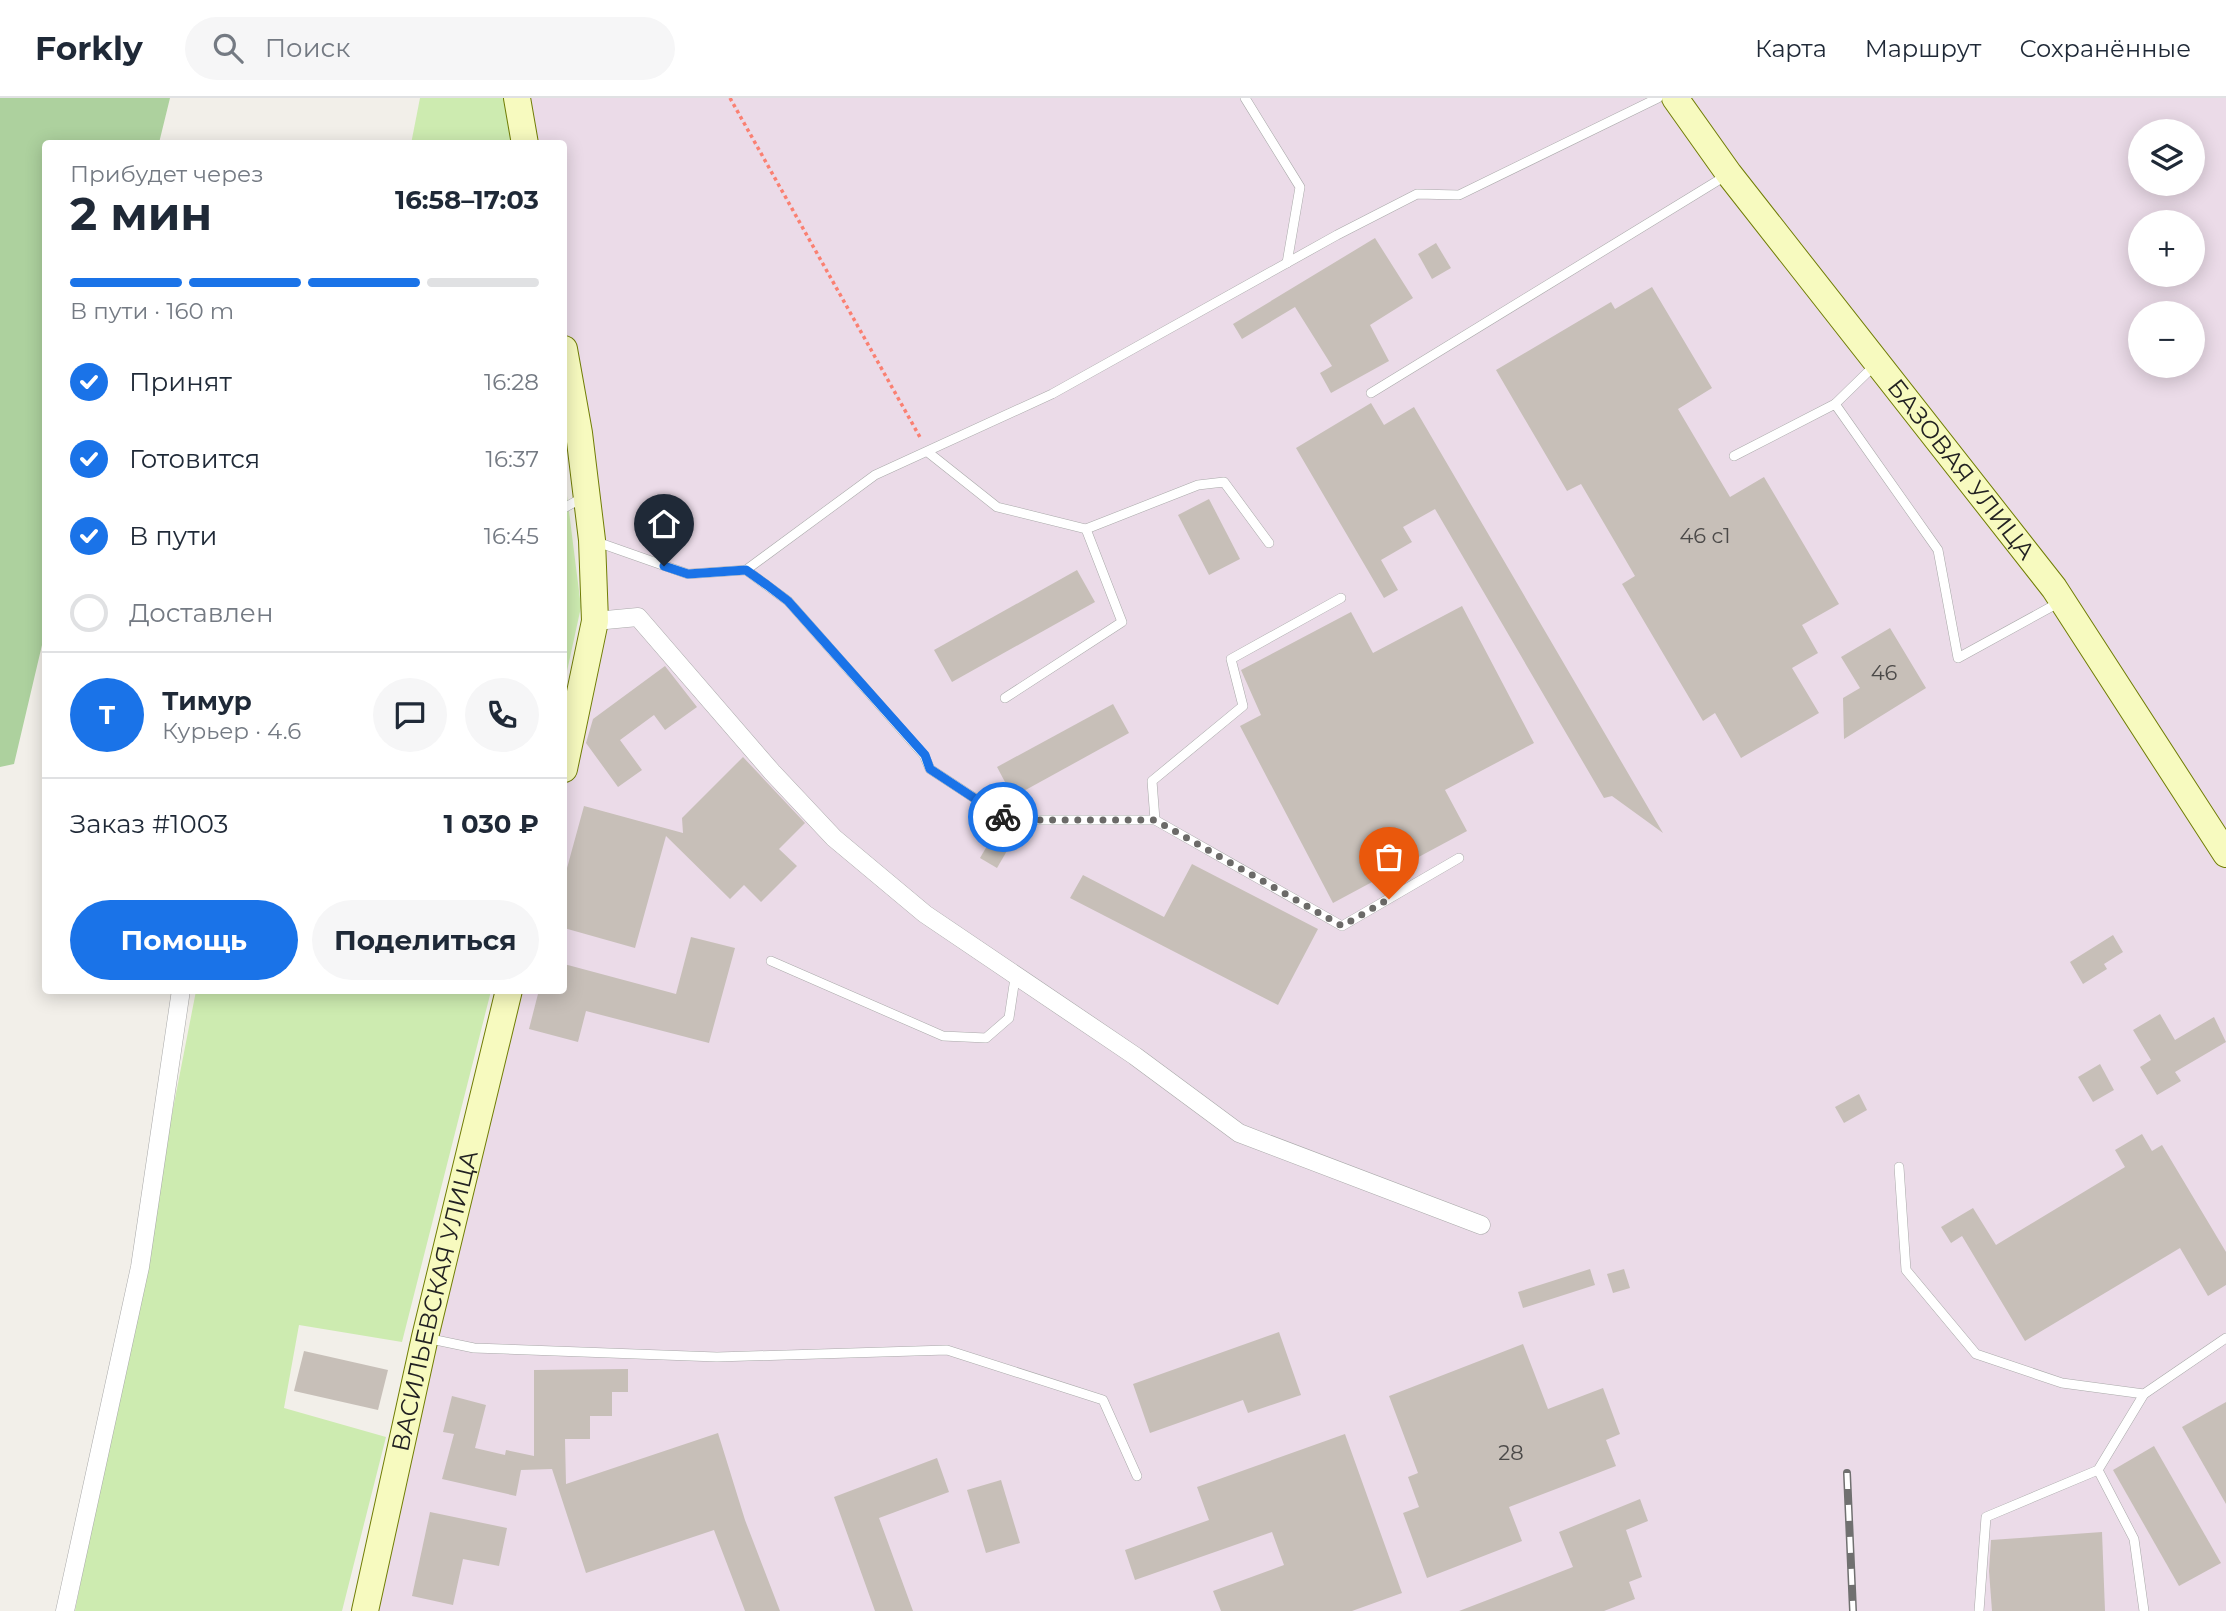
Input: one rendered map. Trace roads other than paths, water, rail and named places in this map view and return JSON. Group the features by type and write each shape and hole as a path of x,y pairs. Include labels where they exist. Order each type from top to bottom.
{"street":[{"path":"517,98 524,140"},
{"name":"БАЗОВАЯ УЛИЦА","path":"1675,98 1729,174 2062,601 2226,854"},
{"path":"567,368 587,495 596,621 573,687 567,742"},
{"path":"596,621 638,617 772,772 834,838 925,914 1015,978 1135,1056 1239,1133 1481,1225"},
{"path":"65,1611 140,1267 180,994"},
{"name":"ВАСИЛЬЕВСКАЯ УЛИЦА","path":"365,1611 425,1337 508,994"}],"lane":[{"path":"1245,98 1300,187 1287,263"},
{"path":"592,540 688,574 746,570 875,475 929,453 1052,394 1287,263 1418,194 1459,195 1658,98"},
{"path":"1371,393 1729,174"},
{"path":"1734,456 1835,404 1877,363"},
{"path":"1835,404 1938,550 1958,657 2062,601"},
{"path":"929,453 997,507 1086,529 1198,485 1224,482 1269,543"},
{"path":"567,506 587,495"},
{"path":"1005,698 1122,622 1086,529"},
{"path":"746,570 788,601 925,755 930,769 1008,820 1155,820 1342,926 1459,858"},
{"path":"1155,820 1152,781 1242,706 1231,659 1341,598"},
{"path":"771,961 943,1036 986,1038 1009,1018 1015,978"},
{"path":"1899,1167 1906,1270 1976,1354 2062,1383 2144,1394"},
{"path":"425,1337 474,1349 717,1357 947,1350 1103,1400 1137,1476"},
{"path":"1979,1611 1986,1517 2098,1470 2144,1394 2226,1338"},
{"path":"2098,1470 2134,1539 2144,1611"}],"railway":[{"path":"1847,1473 1853,1611"}]}
